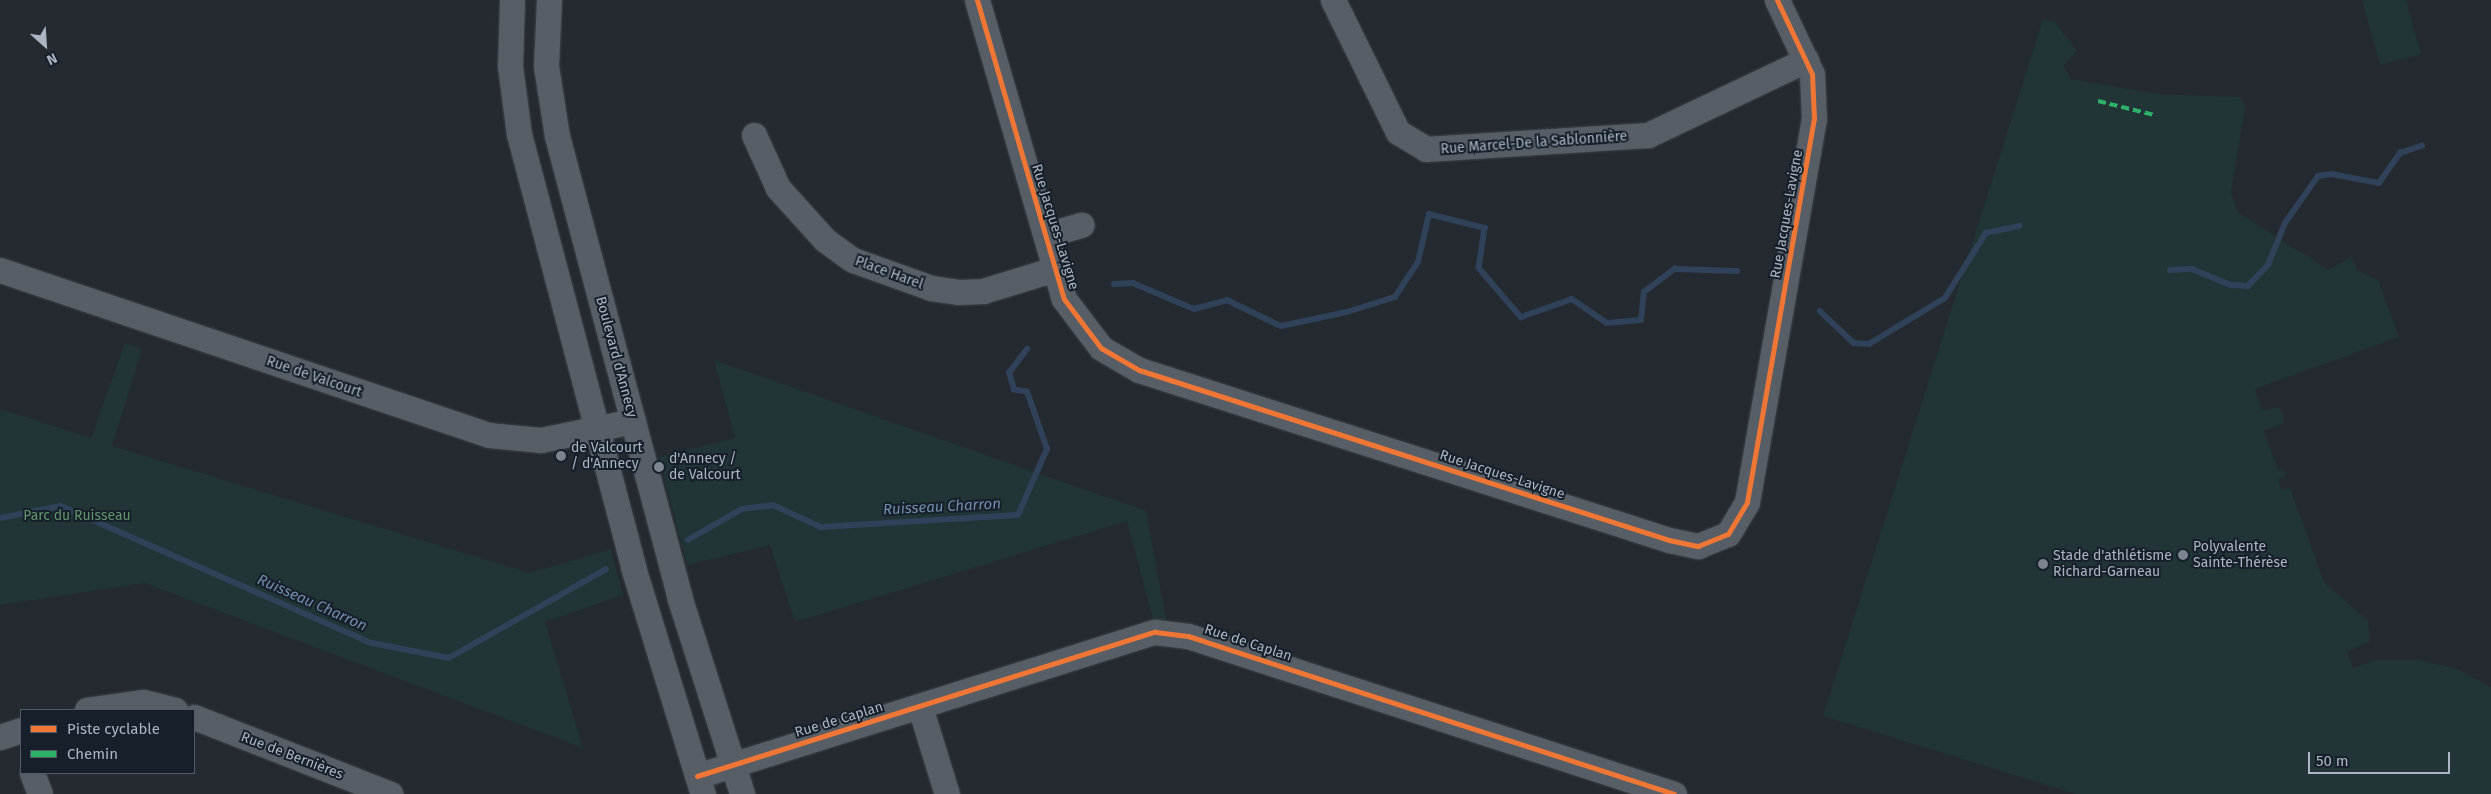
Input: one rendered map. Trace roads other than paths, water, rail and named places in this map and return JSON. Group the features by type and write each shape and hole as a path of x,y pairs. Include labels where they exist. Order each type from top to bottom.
{"street":[{"path":"512,0 510,66 516,117 596,430 642,600 700,785"},
{"name":"Boulevard d'Annecy","path":"548,0 546,54 551,105 679,596 742,794"},
{"name":"Rue Jacques-Lavigne","path":"976,0 1064,299 1089,337 1139,370 1669,540 1707,544 1734,528 1747,502 1814,119 1815,90 1806,60 1777,0"},
{"name":"Rue Marcel-De la Sablonnière","path":"1333,0 1398,132 1426,149 1648,135 1806,60"},
{"name":"Place Harel","path":"754,135 778,188 825,240 853,260 931,288 958,292 983,291 1055,269"},
{"path":"1046,235 1082,225"},
{"name":"Rue de Valcourt","path":"0,270 489,435 541,440 633,421"},
{"name":"Rue de Caplan","path":"700,785 733,765 1155,632 1188,636 1674,794"},
{"path":"94,709 143,702 171,709"},
{"path":"920,707 947,794"},
{"name":"Rue de Bernières","path":"195,718 390,794"},
{"path":"32,774 40,794"}],"waterway":[{"name":"Ruisseau Charron","path":"2170,270 2192,269 2231,285 2248,286 2268,265 2285,223 2318,176 2332,174 2379,183 2400,153 2422,146"},
{"name":"Ruisseau Charron","path":"1114,284 1133,283 1194,309 1227,300 1281,326 1347,312 1395,297 1418,262 1429,214 1485,228 1479,268 1521,317 1572,299 1607,323 1641,320 1644,292 1675,269 1737,271"},
{"name":"Ruisseau Charron","path":"1820,311 1854,343 1869,344 1945,298 1986,233 2019,226"},
{"name":"Ruisseau Charron","path":"688,540 742,509 773,505 821,527 1018,515 1047,449 1027,392 1014,390 1009,373 1027,349"},
{"name":"Ruisseau Charron","path":"0,518 61,506 372,643 449,658 606,569"}],"place":[{"name":"de Valcourt / d'Annecy","path":"561,456"},
{"name":"d'Annecy / de Valcourt","path":"659,467"},
{"name":"Polyvalente Sainte-Thérèse","path":"2183,555"},
{"name":"Stade d'athlétisme Richard-Garneau","path":"2043,564"}],"park label":[{"name":"Parc du Ruisseau","path":"77,516"}]}
